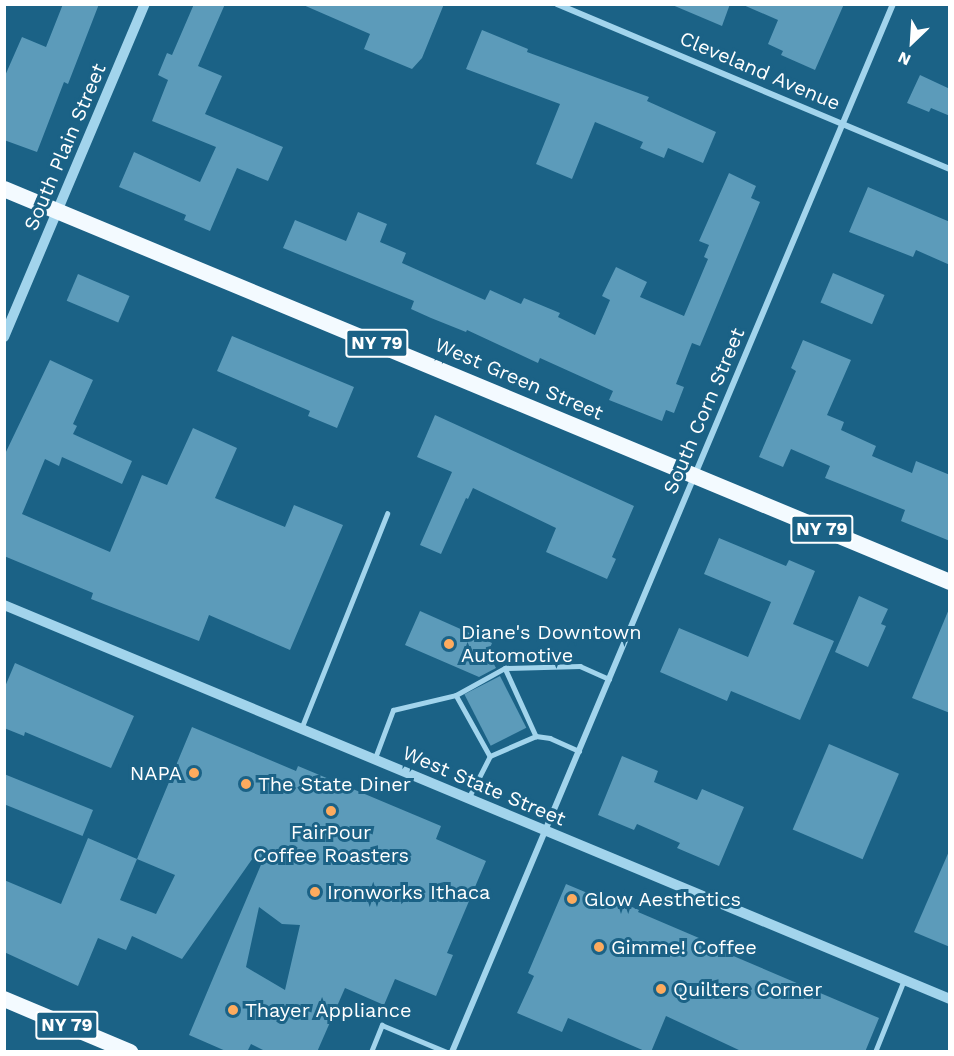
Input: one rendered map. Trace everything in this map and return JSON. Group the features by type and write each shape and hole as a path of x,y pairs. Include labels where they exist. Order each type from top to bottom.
{"highway":[{"name":"West Green Street","path":"4,189 950,582"},
{"name":"NY 79","path":"4,999 130,1052"}],"street":[{"name":"South Plain Street","path":"4,337 145,4"},
{"name":"Cleveland Avenue","path":"557,4 950,169"},
{"name":"South Corn Street","path":"452,1052 893,4"},
{"name":"West State Street","path":"4,605 950,999"}],"lane":[{"path":"300,729 387,513"},
{"path":"375,760 393,710 456,695 505,668 580,666 609,679"},
{"path":"505,668 536,736"},
{"path":"456,695 476,724 490,756"},
{"path":"513,702 519,699"},
{"path":"468,799 490,756 536,736 550,738 579,751"},
{"path":"875,1052 904,980"},
{"path":"371,1052 382,1025 447,1052"}],"building":[{"path":"63,4 99,4 68,84 64,82 37,152 4,140 4,78 22,37 46,47"},
{"path":"194,4 225,4 198,66 222,76 205,114 283,147 268,181 237,168 210,231 184,220 186,215 119,187 134,152 200,182 216,147 152,121 168,80 158,75 167,53 172,55"},
{"path":"301,4 444,4 422,58 412,69 364,49 370,34"},
{"path":"670,4 730,4 722,26"},
{"path":"741,4 844,4 815,70 781,55 783,51 768,44 778,20"},
{"path":"482,30 528,49 527,52 649,97 647,101 716,132 703,163 668,148 664,158 640,148 643,142 595,122 572,179 536,164 560,104 466,69"},
{"path":"920,75 950,89 950,116 931,108 929,112 907,103"},
{"path":"729,173 756,186 751,198 760,202 700,346 692,343 676,384 684,387 674,413 666,410 662,421 609,400 613,391 540,358 538,363 467,330 466,332 431,318 411,309 414,301 283,248 295,220 346,241 358,212 387,224 380,242 406,253 402,263 485,300 490,290 521,304 524,298 560,313 558,317 595,335 610,300 602,296 616,267 647,282 640,297 684,316 708,259 704,257 709,245 699,241"},
{"path":"868,187 950,222 950,265 916,250 913,257 849,232"},
{"path":"833,273 885,295 872,324 820,302"},
{"path":"78,274 130,296 118,323 67,301"},
{"path":"232,336 354,387 337,428 308,416 310,411 217,371"},
{"path":"803,340 851,360 827,415 844,422 841,430 876,446 872,456 912,473 916,461 950,475 950,541 901,521 905,510 825,478 830,466 791,449 783,467 759,457 796,371 791,368"},
{"path":"50,360 93,380 73,424 77,426 73,434 132,461 122,484 62,457 59,466 45,459 22,514 110,552 142,475 167,485 193,428 237,448 215,498 285,527 294,505 343,525 290,650 209,615 199,641 91,599 93,593 4,556 4,456"},
{"path":"435,415 634,506 612,557 616,559 607,579 546,552 556,528 473,488 468,499 466,498 441,554 420,545 452,472 417,457"},
{"path":"719,538 786,566 789,560 815,571 793,624 834,641 800,720 731,691 727,701 660,672 679,628 748,657 771,602 704,574"},
{"path":"859,596 888,609 881,624 886,626 868,667 835,652"},
{"path":"950,609 950,713 912,698"},
{"name":"Diane's Downtown Automotive","path":"420,611 492,643 488,653 496,668 479,677 405,645"},
{"path":"15,663 134,716 111,768 25,732 24,736 4,728 4,689"},
{"path":"500,676 526,728 491,746 464,694"},
{"path":"192,727 296,771 298,766 441,826 436,839 486,861 447,953 453,955 436,996 395,979 384,1005 345,988 317,1052 267,1052 251,1044 247,1052 228,1052 189,1035 263,860 255,855 182,959 132,936 126,950 98,938 78,986 4,952 4,880 61,904 88,838 137,859","holes":["137,859 175,875 156,914 120,900","259,907 282,924 300,925 285,990 246,967"]},
{"path":"829,744 899,774 863,859 793,830"},
{"path":"622,756 658,771 654,782 697,800 702,789 744,807 719,866 677,848 680,843 637,824 634,830 598,815"},
{"path":"4,774 93,810 83,836 4,804"},
{"path":"950,849 950,947 914,932"},
{"path":"566,884 597,897 599,893 639,910 638,912 699,938 698,941 879,1018 865,1052 741,1051 666,1016 651,1052 647,1052 568,1018 562,1032 517,1013 534,976 528,973"}],"place":[{"name":"Diane's Downtown Automotive","path":"449,644"},
{"name":"NAPA","path":"194,773"},
{"name":"The State Diner","path":"246,784"},
{"name":"FairPour Coffee Roasters","path":"331,811"},
{"name":"Ironworks Ithaca","path":"315,892"},
{"name":"Glow Aesthetics","path":"572,899"},
{"name":"Gimme! Coffee","path":"599,947"},
{"name":"Quilters Corner","path":"661,989"},
{"name":"Thayer Appliance","path":"233,1010"}]}
